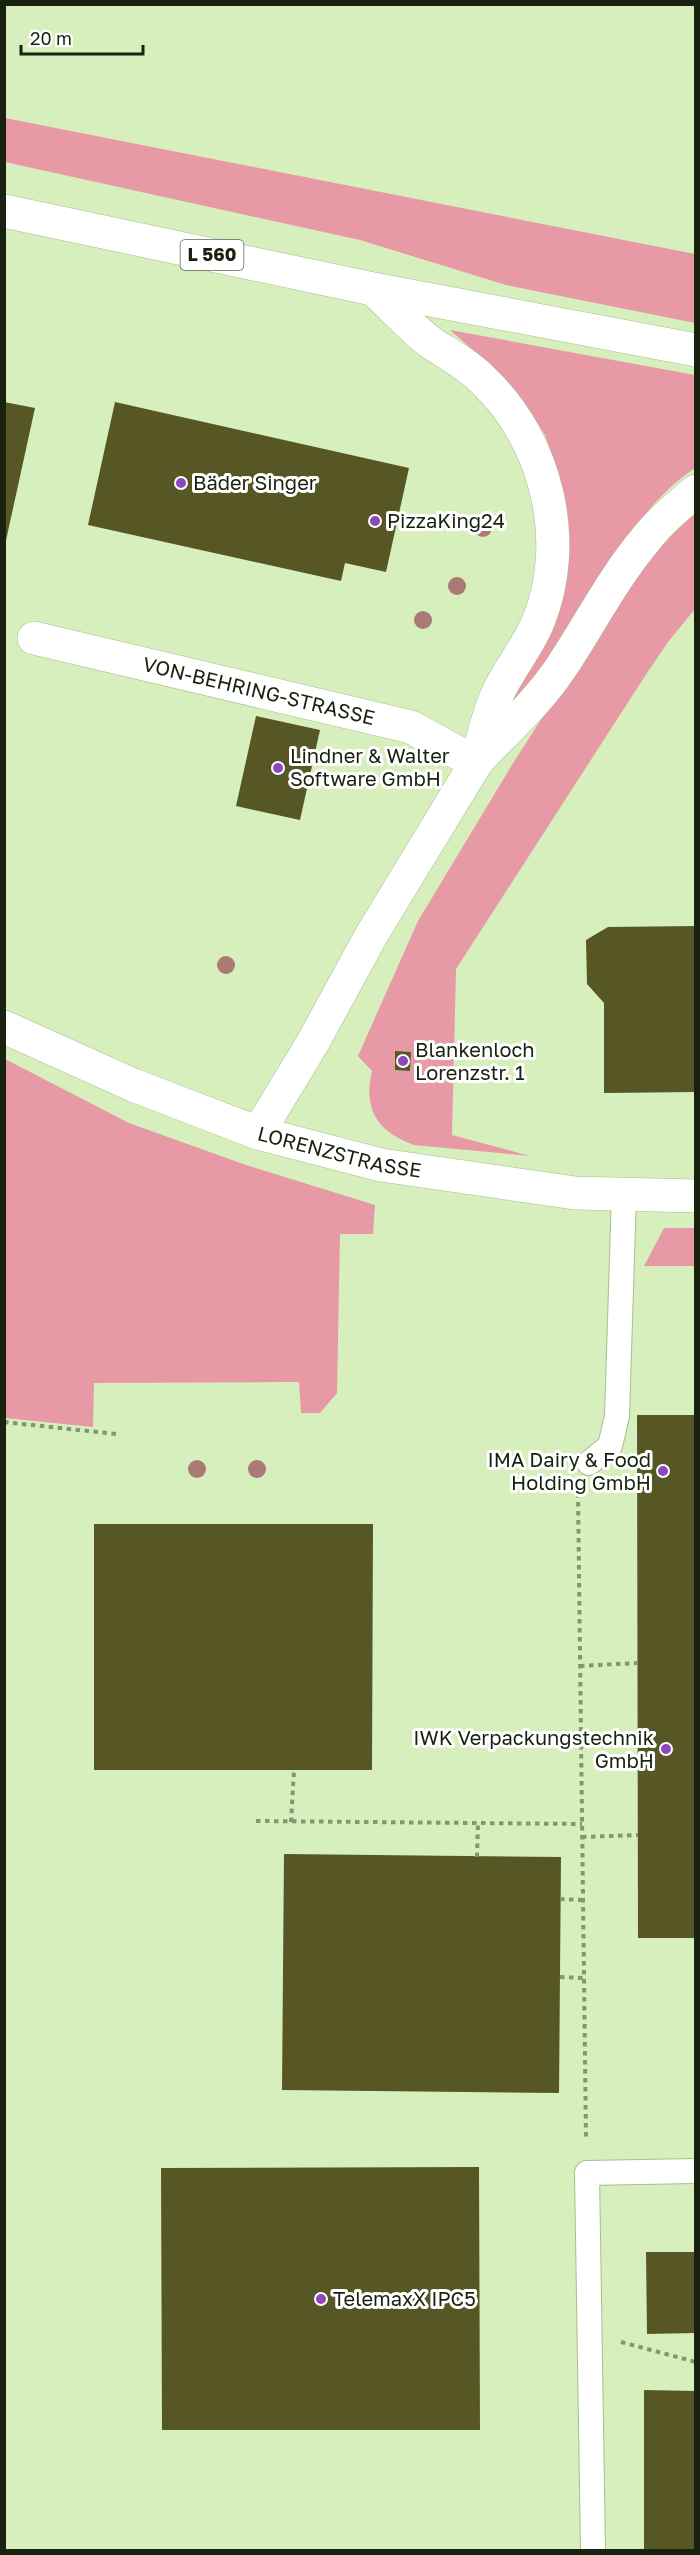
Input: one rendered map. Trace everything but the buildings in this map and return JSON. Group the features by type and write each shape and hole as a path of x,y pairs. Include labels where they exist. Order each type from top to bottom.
{"main road":[{"name":"L 560","path":"4,211 374,289 696,350"},
{"path":"374,289 430,341 460,360 486,382 518,423 532,448 548,496 552,525 552,555 546,598 527,646 496,697 476,763"},
{"path":"258,1133 312,1044 372,934 476,763 538,698 561,667 611,586 646,539 671,512 696,491"},
{"name":"VON-BEHRING-STRASSE","path":"34,638 411,727 476,763"},
{"name":"LORENZSTRASSE","path":"4,1027 133,1085 258,1133 381,1165 575,1193 696,1196"}],"lane":[{"path":"589,1463 610,1446 617,1416 624,1194"},
{"path":"593,2550 587,2173 696,2171"}],"path":[{"path":"4,1422 116,1434"},
{"path":"578,1524 587,2173"},
{"path":"579,1666 637,1664"},
{"path":"291,1822 294,1770"},
{"path":"256,1821 582,1824"},
{"path":"477,1857 478,1823"},
{"path":"582,1837 638,1835"},
{"path":"560,1899 583,1899"},
{"path":"560,1977 584,1978"},
{"path":"590,2342 627,2342 696,2362"}],"shaded area":[{"path":"5,118 695,254 695,323 506,285 360,240 5,162"},
{"path":"450,330 695,375 695,468 649,509 612,559 545,665 511,703 567,574 570,542 568,517 563,490 545,435 502,376"},
{"path":"695,511 695,609 668,642 645,676 456,969 452,1135 530,1156 414,1145 401,1140 382,1126 376,1117 370,1097 372,1071 358,1056 418,921 515,760 626,588 655,550"},
{"path":"5,1059 129,1123 246,1165 375,1205 373,1234 340,1234 337,1393 320,1413 301,1413 299,1382 94,1383 93,1427 5,1418"},
{"path":"664,1228 695,1228 695,1266 644,1266"}],"place":[{"name":"Bäder Singer","path":"181,483"},
{"name":"PizzaKing24","path":"375,521"},
{"name":"Lindner & Walter Software GmbH","path":"278,768"},
{"name":"Blankenloch Lorenzstr. 1","path":"403,1061"},
{"name":"IMA Dairy & Food Holding GmbH","path":"663,1471"},
{"name":"IWK Verpackungstechnik GmbH","path":"666,1749"},
{"name":"TelemaxX IPC5","path":"321,2299"}]}
